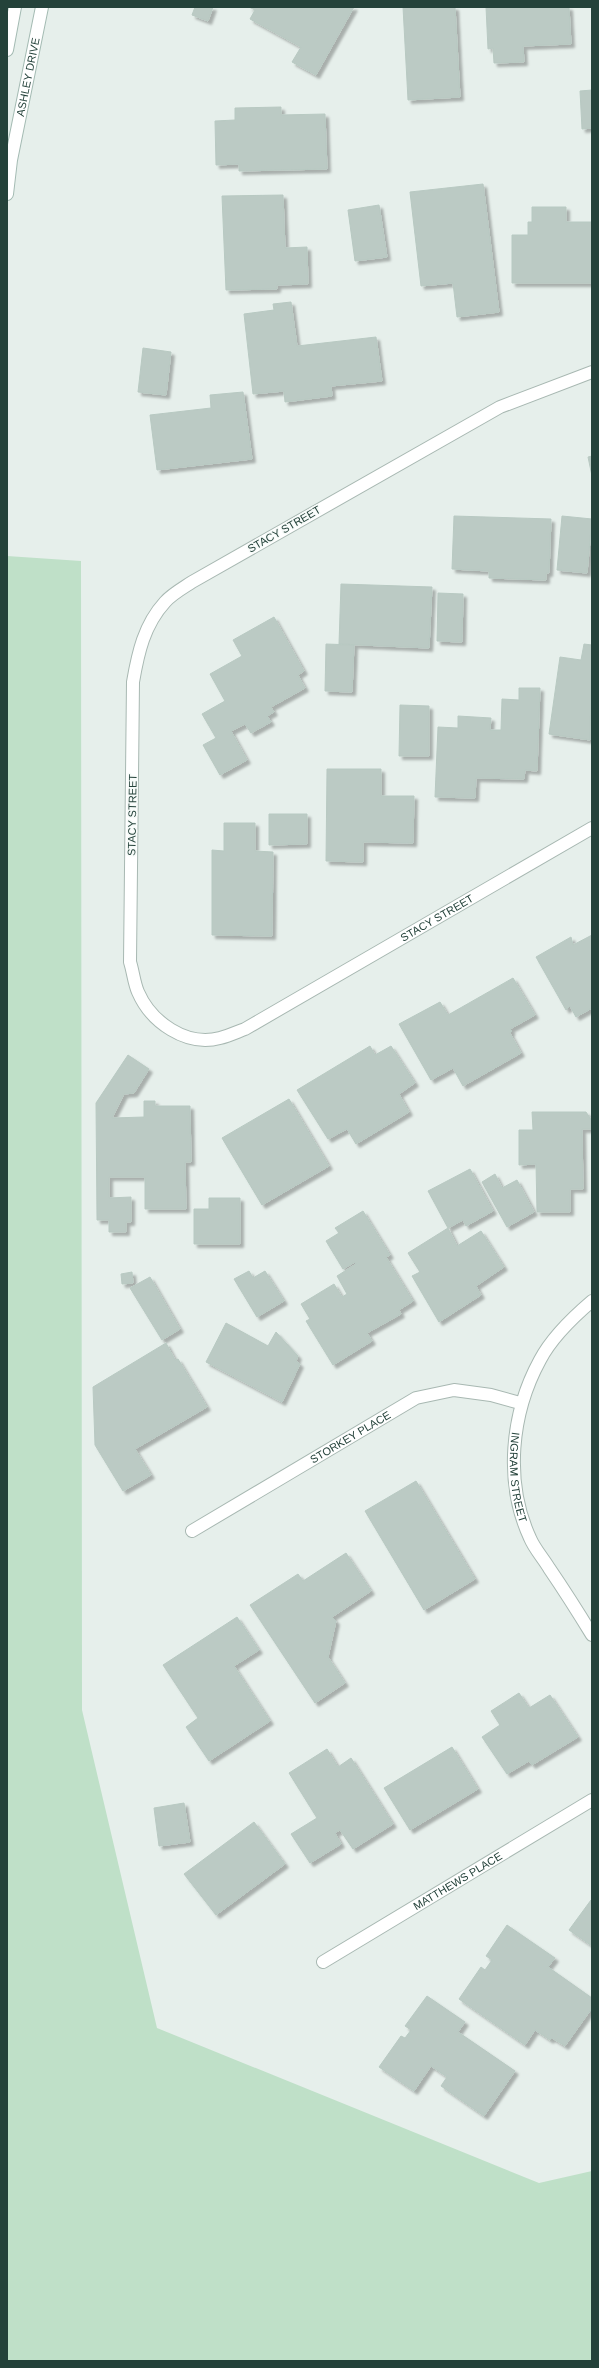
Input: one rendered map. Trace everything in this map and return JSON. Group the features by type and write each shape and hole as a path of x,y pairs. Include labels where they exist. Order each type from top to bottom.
{"street":[{"path":"7,50 15,7"},
{"name":"ASHLEY DRIVE","path":"7,194 11,160 42,7"},
{"name":"STACY STREET","path":"592,372 500,407 192,582 166,601 155,615 139,647 133,682 130,962 138,992 155,1017 178,1034 190,1038 218,1039 246,1029 592,828"},
{"name":"INGRAM STREET","path":"592,1301 569,1321 540,1359 520,1403 516,1427 514,1473 517,1495 530,1538 592,1634"},
{"name":"STORKEY PLACE","path":"192,1531 416,1398 454,1390 491,1395 520,1403"},
{"name":"MATTHEWS PLACE","path":"323,1962 592,1800"}],"green space":[{"path":"7,556 81,561 82,1710 157,2028 539,2183 592,2171 592,2361 7,2361"}],"building":[{"path":"195,7 213,7 208,21 192,15"},
{"path":"249,7 354,7 316,75 292,62 301,47 250,19 255,10"},
{"path":"403,7 455,7 460,97 408,100"},
{"path":"486,7 569,7 571,44 523,46 524,62 494,63 493,48 488,49"},
{"path":"592,90 592,128 582,129 580,91"},
{"path":"281,107 281,115 325,114 327,169 239,171 239,164 216,165 215,121 235,120 235,108"},
{"path":"483,184 499,312 457,317 453,283 421,286 410,192"},
{"path":"283,195 285,248 307,247 308,284 277,285 277,289 226,290 222,196"},
{"path":"379,205 387,257 355,261 348,210"},
{"path":"532,207 566,207 566,222 592,222 592,283 512,283 512,235 528,235 528,222 532,222"},
{"path":"291,302 297,346 376,337 382,381 331,386 332,396 285,402 284,391 253,394 244,314 274,310 273,304"},
{"path":"143,348 171,352 166,395 138,392"},
{"path":"243,392 252,459 157,470 150,415 211,408 210,395"},
{"path":"592,456 592,476 588,457"},
{"path":"454,516 551,519 549,573 546,573 546,580 489,578 489,571 452,569"},
{"path":"562,516 592,519 587,573 557,570"},
{"path":"341,584 432,587 429,648 339,644"},
{"path":"438,593 463,594 462,642 437,641"},
{"path":"274,617 304,671 298,675 305,688 271,707 274,712 267,716 271,722 251,733 245,724 231,731 247,760 220,775 203,745 216,738 202,714 225,701 210,674 242,656 233,640"},
{"path":"326,644 354,645 352,692 325,691"},
{"path":"584,644 592,645 590,740 549,734 560,657 581,660"},
{"path":"519,688 540,688 537,771 525,770 524,779 476,778 475,798 435,797 438,727 458,728 458,716 491,718 490,730 501,730 502,699 519,700"},
{"path":"400,705 429,706 429,756 399,756"},
{"path":"327,769 381,769 381,796 414,796 413,843 363,842 363,862 326,861"},
{"path":"269,814 307,814 307,844 269,845"},
{"path":"224,823 255,823 255,851 273,852 272,936 212,935 212,850 224,851"},
{"path":"592,935 592,1008 576,1017 570,1006 566,1010 536,957 571,937 573,945"},
{"path":"513,978 535,1015 510,1029 512,1031 510,1033 521,1053 463,1086 453,1068 431,1080 399,1024 440,1002 448,1015"},
{"path":"370,1046 375,1055 391,1046 415,1083 399,1094 409,1112 356,1144 347,1129 328,1139 297,1090"},
{"path":"128,1055 149,1069 134,1093 124,1094 112,1118 144,1117 144,1101 155,1101 155,1106 190,1106 191,1162 185,1162 186,1209 145,1209 145,1177 109,1177 109,1198 131,1197 131,1222 126,1222 126,1232 109,1232 109,1220 97,1220 96,1103"},
{"path":"289,1099 329,1166 262,1205 222,1138"},
{"path":"532,1112 586,1112 592,1121 592,1129 582,1129 583,1189 570,1189 570,1212 537,1212 536,1164 519,1165 519,1130 533,1130"},
{"path":"470,1169 493,1211 466,1226 463,1220 448,1228 428,1191"},
{"path":"495,1174 502,1188 517,1180 534,1212 507,1227 482,1182"},
{"path":"209,1198 240,1198 240,1244 194,1244 194,1209 209,1209"},
{"path":"363,1211 390,1255 386,1257 413,1301 399,1310 401,1314 367,1333 372,1341 333,1365 306,1321 310,1319 301,1304 334,1284 342,1297 347,1294 337,1276 356,1264 355,1262 343,1269 326,1241 339,1233 335,1228"},
{"path":"448,1228 457,1246 481,1231 504,1267 476,1286 481,1295 439,1322 412,1276 420,1272 408,1253"},
{"path":"249,1271 253,1278 265,1271 284,1301 257,1317 234,1279"},
{"path":"132,1272 133,1283 122,1284 121,1274"},
{"path":"150,1277 180,1329 162,1340 130,1288"},
{"path":"226,1323 268,1346 276,1332 298,1356 296,1361 300,1364 282,1402 206,1362"},
{"path":"166,1343 175,1360 178,1359 207,1407 135,1449 151,1475 123,1491 95,1445 93,1387"},
{"path":"416,1481 475,1579 424,1610 365,1511"},
{"path":"346,1553 371,1591 332,1617 336,1621 328,1657 345,1683 315,1703 250,1605 298,1574 303,1581"},
{"path":"237,1617 259,1650 234,1666 270,1721 209,1761 186,1727 198,1718 163,1665"},
{"path":"519,1693 529,1708 550,1695 578,1737 532,1765 529,1761 507,1774 482,1737 500,1725 491,1711"},
{"path":"452,1747 478,1789 410,1830 384,1788"},
{"path":"327,1749 338,1767 351,1758 393,1824 353,1849 340,1830 335,1833 341,1844 310,1863 291,1834 317,1818 289,1773"},
{"path":"184,1803 190,1842 159,1846 154,1808"},
{"path":"254,1822 285,1864 216,1915 184,1874"},
{"path":"592,1900 592,1946 569,1930"},
{"path":"507,1925 555,1958 548,1967 592,1998 592,2008 565,2046 552,2038 550,2040 535,2030 525,2045 459,1999 481,1967 485,1970 492,1960 486,1956"},
{"path":"427,1996 465,2022 458,2032 515,2071 484,2116 441,2086 447,2077 431,2066 414,2091 379,2067 401,2036 405,2038 411,2030 405,2026"}]}
